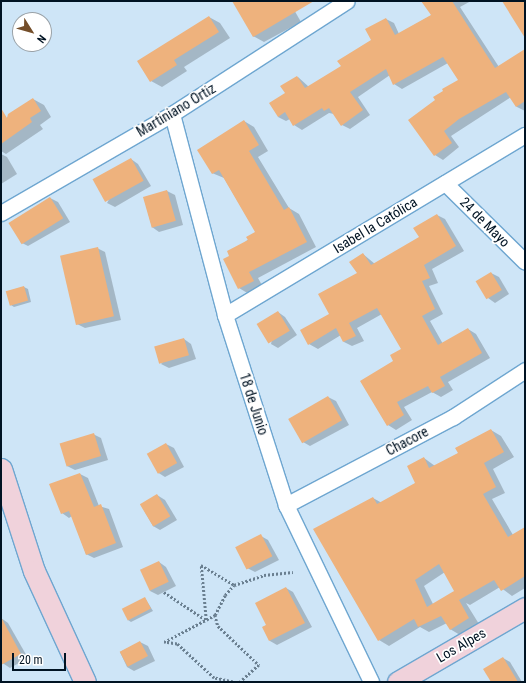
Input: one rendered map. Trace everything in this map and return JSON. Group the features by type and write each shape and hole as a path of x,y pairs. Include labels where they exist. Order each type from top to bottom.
{"main road":[{"path":"1,469 34,571 85,682"},
{"name":"Los Alpes","path":"398,682 525,608"}],"street":[{"name":"Martiniano Ortiz","path":"1,213 172,114 347,1"},
{"name":"18 de Junio","path":"172,114 225,315 286,506 371,682"},
{"name":"Isabel la Católica","path":"225,315 525,136"},
{"name":"24 de Mayo","path":"445,183 525,262"},
{"name":"Chacore","path":"286,506 453,417 525,370"}],"path":[{"path":"206,620 201,565 234,586"},
{"path":"233,682 214,678 177,644 164,642 215,615 225,595 234,586 264,575 293,572"},
{"path":"164,592 206,620"},
{"path":"215,615 218,626 260,665 240,682"}],"building":[{"path":"232,1 314,1 253,37"},
{"path":"421,1 452,1 495,68 525,49 525,101 516,107 506,92 459,119 444,131 452,143 434,156 408,120 435,100 433,97 443,91 442,89 458,80 443,57 393,85 386,69 350,92 363,110 341,126 329,108 324,111 322,108 293,126 285,112 278,117 269,103 285,93 280,86 297,76 305,88 341,66 337,61 371,40 365,29 386,18 395,35 431,15"},
{"path":"502,1 525,1 525,38"},
{"path":"209,16 219,32 174,60 177,65 150,82 137,61"},
{"path":"33,98 41,111 30,118 32,122 1,144 1,108 7,118 8,114"},
{"path":"244,120 259,145 249,151 284,210 289,207 307,242 249,272 254,281 238,289 223,259 229,256 227,251 248,240 246,237 255,232 219,170 212,174 197,150"},
{"path":"131,158 144,181 105,202 93,179"},
{"path":"167,190 176,221 152,228 143,197"},
{"path":"50,197 63,218 22,244 8,223"},
{"path":"437,214 456,246 424,265 430,278 422,281 435,309 422,316 438,345 468,328 482,353 440,377 445,386 432,393 428,386 397,402 404,415 387,426 360,381 393,361 390,355 401,349 377,308 349,323 356,336 343,342 336,328 308,345 300,330 329,314 318,294 357,273 349,262 363,253 371,265 419,237 413,228"},
{"path":"98,247 114,316 76,325 60,256"},
{"path":"491,272 502,290 486,299 476,281"},
{"path":"24,286 28,300 10,306 6,291"},
{"path":"278,311 290,331 268,344 257,324"},
{"path":"184,338 189,355 159,364 154,347"},
{"path":"328,396 342,420 302,443 288,419"},
{"path":"491,429 504,452 484,463 496,487 483,494 508,537 525,527 525,576 501,591 494,580 459,600 469,618 450,630 441,616 418,627 414,619 378,641 313,529 373,497 377,504 415,483 407,466 424,457 429,468 458,453 455,448","holes":["439,564 454,591 427,607 415,580"]},
{"path":"94,433 101,456 67,466 60,444"},
{"path":"166,443 177,463 158,474 147,454"},
{"path":"80,473 94,507 101,504 116,543 86,555 69,511 61,514 49,484"},
{"path":"157,494 170,516 153,527 140,504"},
{"path":"261,534 272,556 247,569 235,547"},
{"path":"159,561 169,582 150,591 140,570"},
{"path":"286,587 305,623 269,641 262,627 266,625 255,603"},
{"path":"145,597 151,609 128,620 122,609"},
{"path":"1,617 21,654 1,665"},
{"path":"140,641 148,656 128,667 120,652"},
{"path":"503,657 518,682 491,682 483,669"}]}
